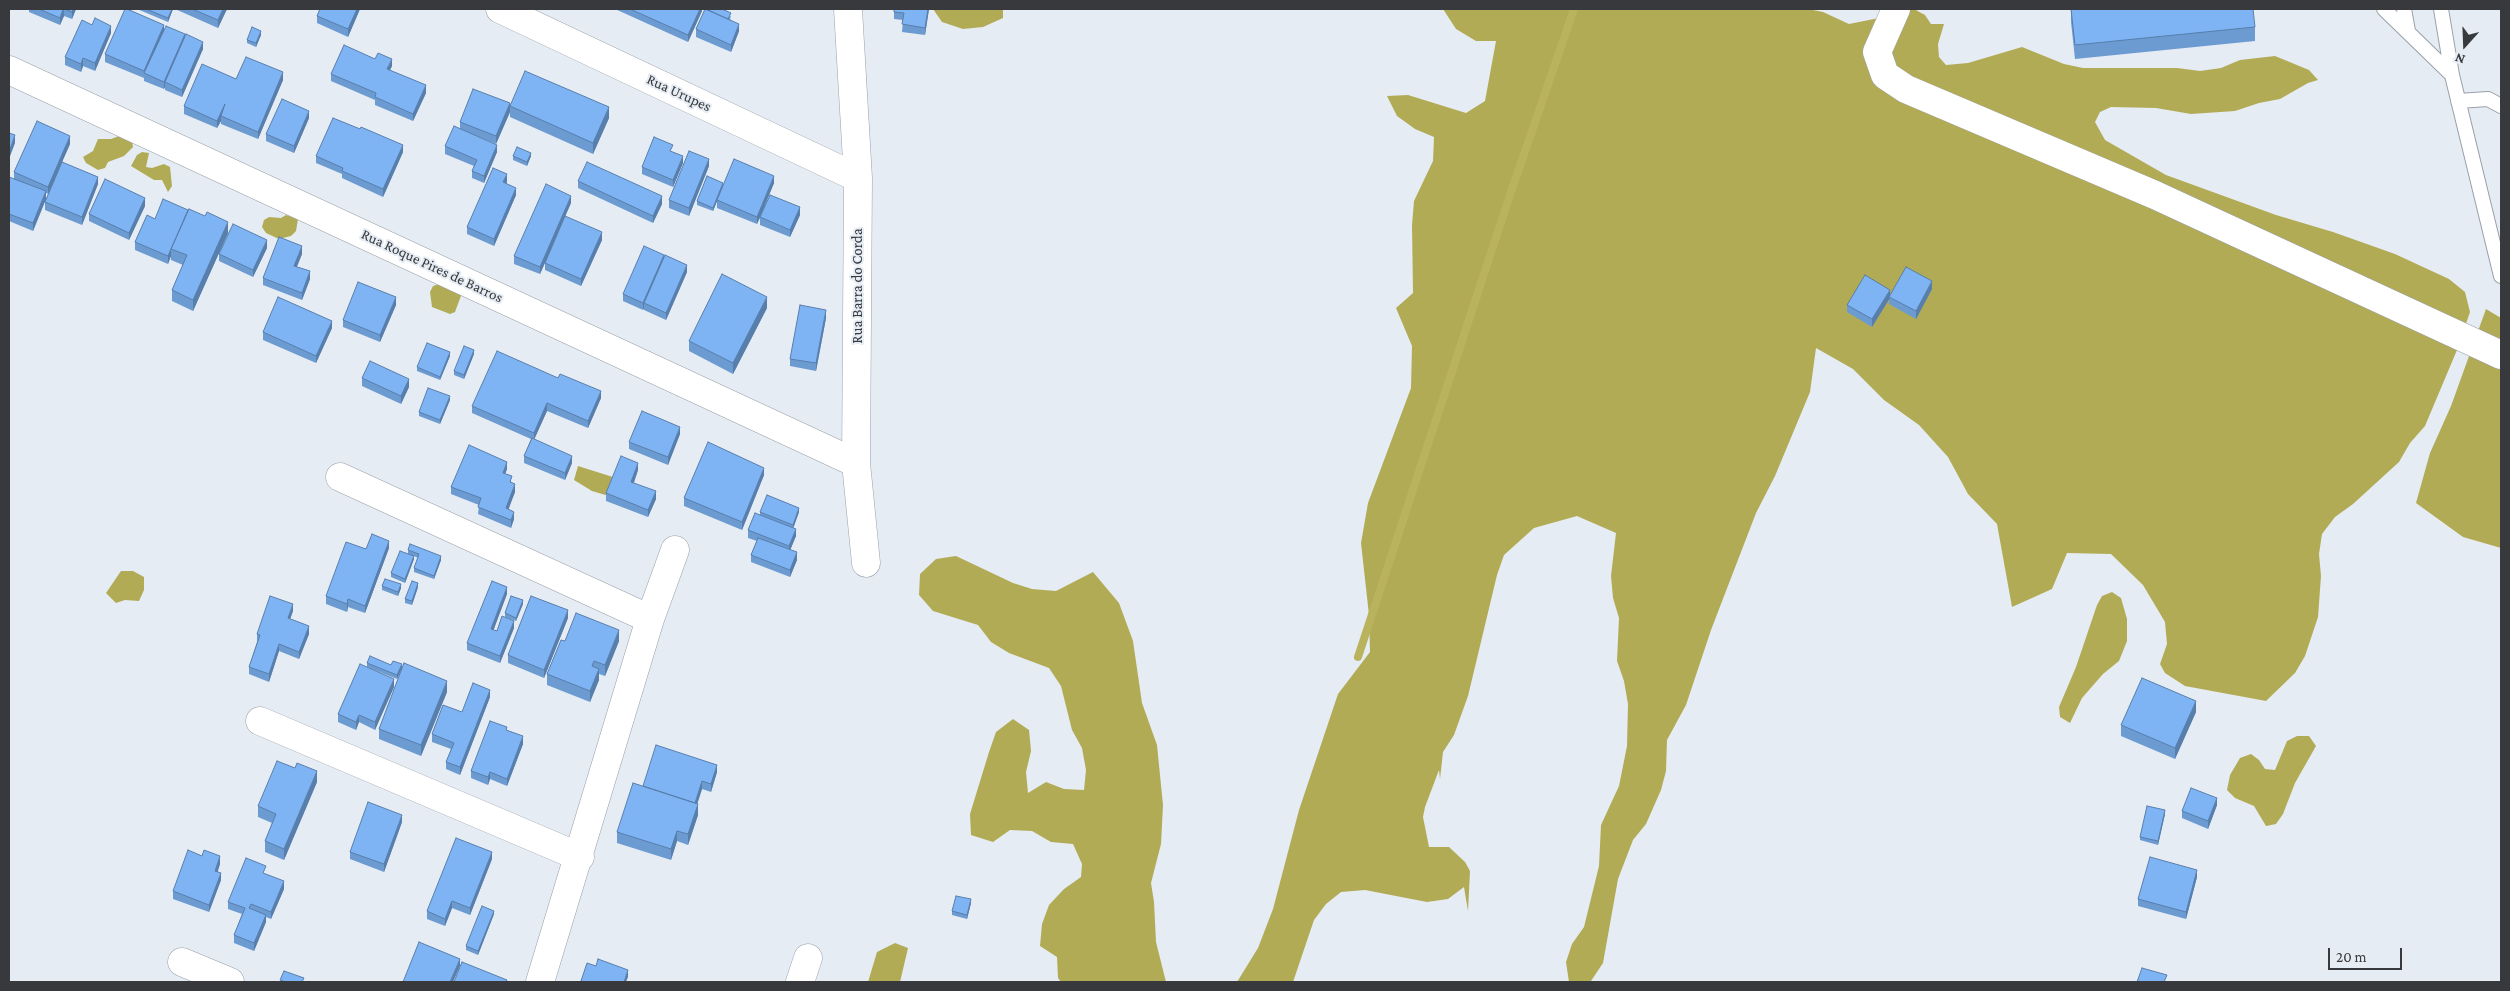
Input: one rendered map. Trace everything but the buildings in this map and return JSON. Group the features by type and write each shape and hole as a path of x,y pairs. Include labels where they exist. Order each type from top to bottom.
{"street":[{"name":"Rua Urupes","path":"500,9 858,178"},
{"name":"Rua Barra do Corda","path":"848,9 858,178 856,463 866,563"},
{"path":"1896,9 1877,52 1885,75 1906,90 2155,195 2501,355"},
{"name":"Rua Roque Pires de Barros","path":"9,70 856,463"},
{"path":"340,477 650,619"},
{"path":"540,982 580,857 650,619 675,550"},
{"path":"260,721 580,857"},
{"path":"182,962 230,982"}],"lane":[{"path":"2384,9 2452,75"},
{"path":"2404,9 2408,31"},
{"path":"2441,9 2458,101 2498,244 2501,276"},
{"path":"2458,101 2488,99 2501,106"}],"shaded area":[{"path":"933,9 1003,9 1003,18 983,27 963,29 942,22"},
{"path":"1443,9 1808,9 1823,12 1849,24 1889,16 1902,9 1914,9 1925,15 1931,24 1944,24 1938,44 1939,57 1946,65 1968,63 2022,47 2064,64 2083,68 2177,68 2200,71 2221,68 2240,60 2275,56 2309,70 2318,80 2308,83 2280,99 2259,103 2235,111 2191,114 2156,108 2111,107 2100,112 2095,122 2105,140 2166,175 2276,215 2333,232 2395,254 2449,279 2465,292 2470,312 2457,350 2425,426 2410,443 2399,462 2353,504 2335,517 2322,534 2319,554 2321,576 2318,617 2305,656 2295,673 2266,701 2185,686 2165,673 2160,664 2167,644 2165,622 2143,585 2111,554 2067,553 2052,589 2012,607 1997,524 1968,494 1948,457 1919,425 1884,400 1853,369 1816,348 1810,392 1775,476 1756,513 1711,630 1686,705 1667,740 1666,771 1661,790 1646,824 1633,840 1618,879 1603,963 1591,981 1569,982 1566,962 1572,944 1584,927 1599,866 1601,825 1619,786 1627,746 1628,704 1624,681 1617,661 1619,618 1613,598 1611,576 1616,533 1577,516 1534,528 1504,555 1497,575 1468,696 1454,735 1443,752 1440,779 1439,770 1425,807 1423,817 1429,847 1449,847 1465,862 1470,871 1468,911 1464,887 1448,899 1427,902 1365,890 1341,892 1326,904 1314,920 1293,982 1237,982 1258,948 1273,909 1299,810 1338,694 1370,652 1369,615 1361,543 1368,503 1411,388 1412,346 1396,308 1413,293 1412,225 1414,201 1433,161 1434,137 1415,129 1397,116 1387,96 1408,95 1466,113 1485,101 1496,41 1476,41 1456,29"},
{"path":"122,135 132,141 133,147 124,156 108,162 105,168 98,170 86,163 83,157 93,151 98,139 111,139"},
{"path":"142,152 149,153 146,167 152,168 164,164 170,167 172,186 168,192 162,180 154,180 131,166 137,155"},
{"path":"286,215 298,219 296,231 291,236 279,239 266,233 262,227 264,220 269,217 281,218"},
{"path":"439,284 462,293 455,312 450,314 432,307 430,292 433,286"},
{"path":"2486,309 2501,318 2501,548 2463,537 2416,503 2430,453 2451,406"},
{"path":"578,466 616,478 612,497 592,491 574,480"},
{"path":"956,556 1013,583 1032,589 1056,591 1093,572 1119,603 1133,641 1142,703 1157,745 1163,805 1161,844 1151,883 1156,942 1166,982 1061,982 1058,978 1057,957 1040,946 1042,924 1049,905 1064,889 1081,877 1082,864 1073,844 1051,842 1032,831 1010,830 993,842 971,835 970,814 996,732 1013,719 1029,730 1031,751 1026,772 1028,793 1046,782 1064,789 1084,790 1086,770 1082,748 1072,730 1061,686 1049,668 1009,653 991,642 978,625 933,611 919,595 920,574 936,559"},
{"path":"121,571 133,571 144,577 144,590 139,601 125,600 116,603 106,593"},
{"path":"2112,592 2121,598 2127,619 2127,641 2119,661 2103,674 2082,698 2070,723 2060,717 2059,707 2076,667 2097,605 2102,596"},
{"path":"2297,736 2309,736 2316,746 2295,783 2283,814 2276,824 2266,826 2254,806 2235,798 2227,790 2230,775 2240,758 2251,754 2259,760 2265,769 2275,770 2287,741"},
{"path":"895,943 908,948 900,982 868,982 877,952"}],"waterway":[{"path":"1358,657 1510,195 1574,9"}]}
